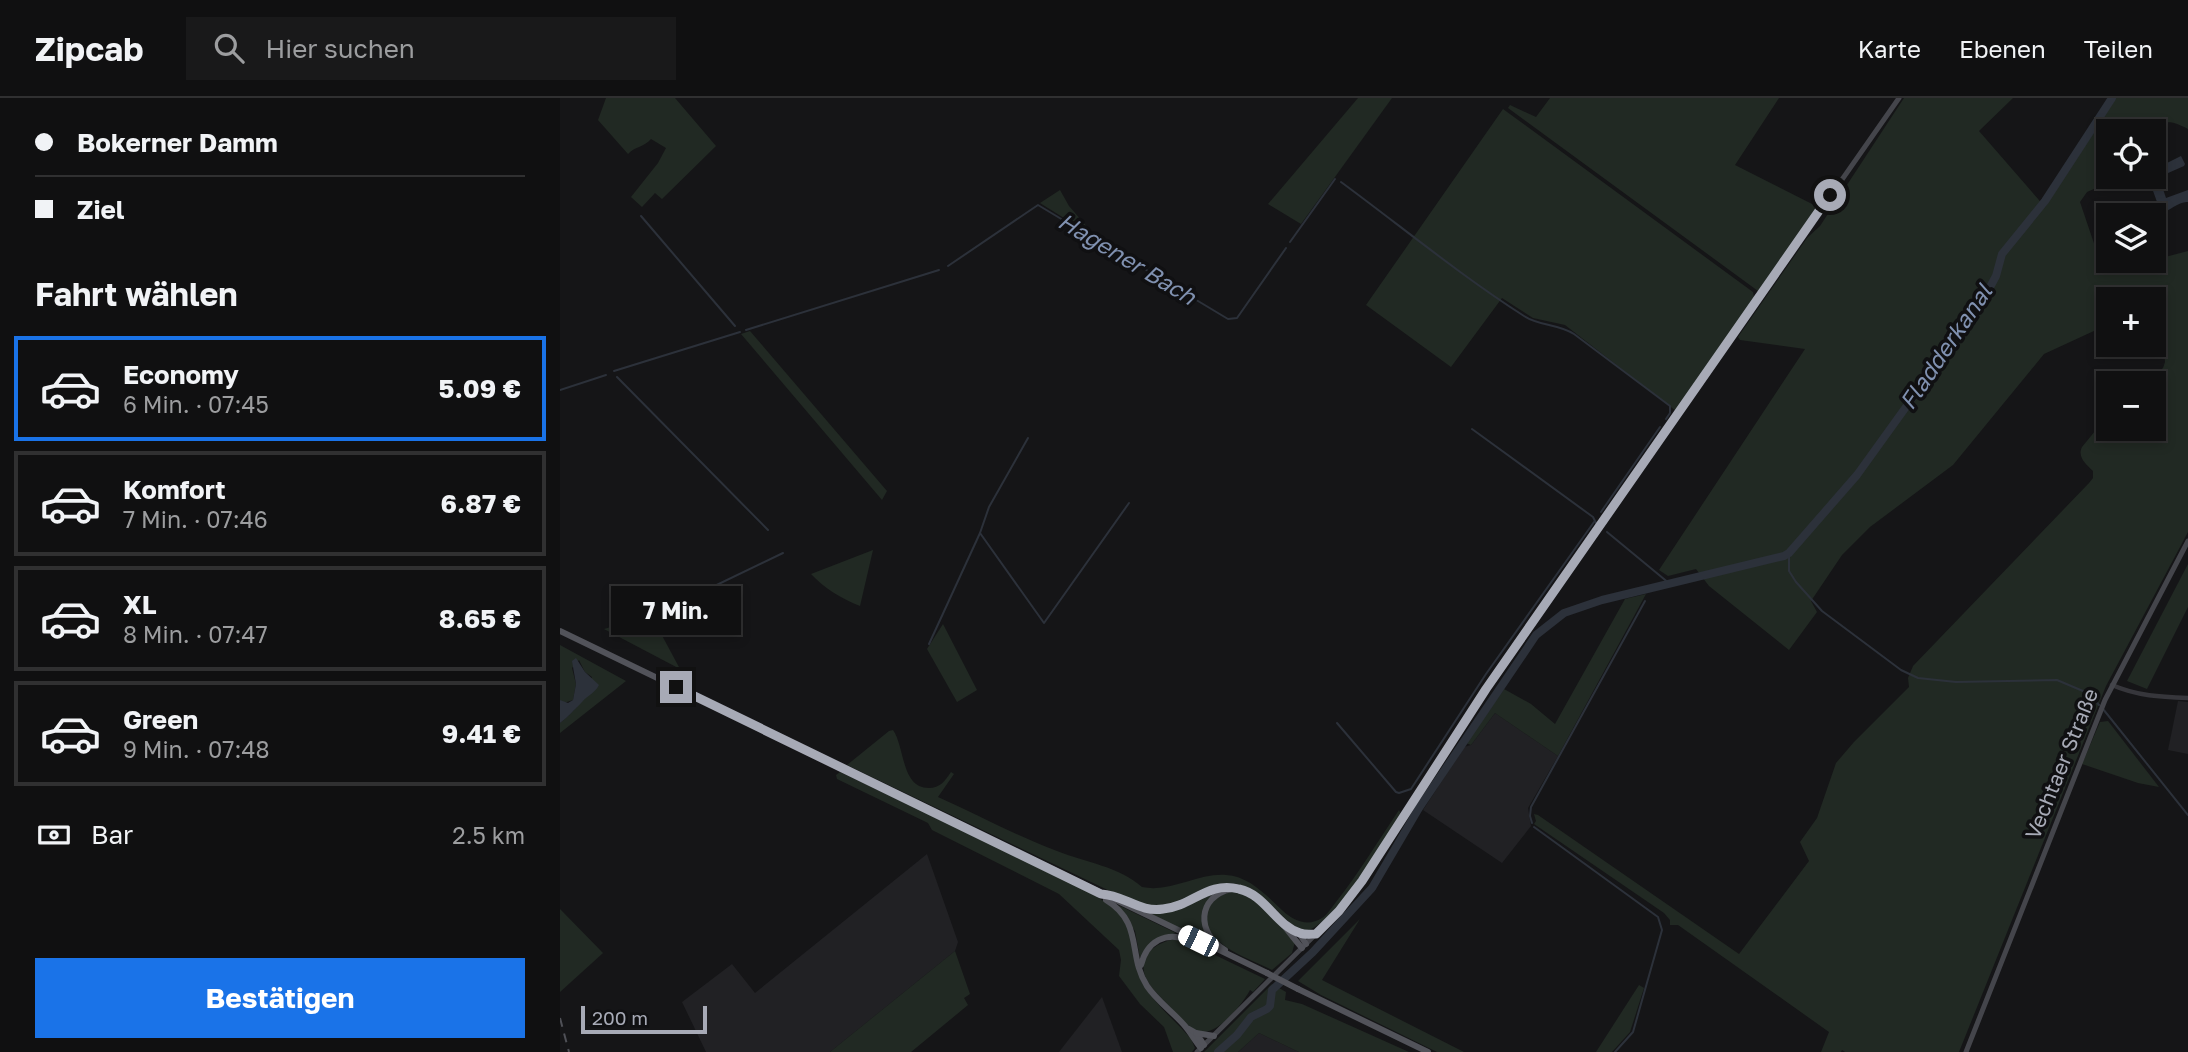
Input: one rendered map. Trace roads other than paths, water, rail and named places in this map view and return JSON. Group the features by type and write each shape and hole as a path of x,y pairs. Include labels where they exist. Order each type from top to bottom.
{"main road":[{"path":"1201,1048 1343,906 1362,881 1479,698 1899,98"},
{"name":"Vechtaer Straße","path":"1966,1052 2098,715 2188,541"},
{"path":"560,631 1428,1052"},
{"path":"1084,886 1089,892 1115,906 1126,918 1134,935 1141,970 1148,988 1185,1026 1201,1048"},
{"path":"1101,894 1111,894 1137,907 1156,910 1182,904 1217,887 1237,888 1255,895 1304,946"},
{"path":"1237,888 1220,892 1213,898 1208,905 1204,921 1206,930 1215,943 1248,964"},
{"path":"1285,924 1299,933 1316,934"},
{"path":"1299,933 1304,946"},
{"path":"1141,970 1149,947 1166,937 1178,937 1212,951 1222,952"},
{"path":"1185,1026 1196,1033 1214,1035"},
{"path":"1196,1033 1201,1048"}],"street":[{"path":"2112,685 2147,696 2188,698"}],"waterway":[{"name":"Hagener Bach","path":"1218,1052 1237,1035 1251,1017 1270,1006 1272,990 1313,952 1372,888 1419,808 1536,635 1564,613 1602,600 1789,553 1857,475 1983,300 1996,276 2002,254 2045,201 2112,98"},
{"name":"Hagener Bach","path":"1290,242 1335,179"},
{"name":"Hagener Bach","path":"1341,182 1524,316 1574,334 1670,406 1666,419"},
{"name":"Hagener Bach","path":"948,266 1038,205 1228,319 1237,318 1286,248"},
{"path":"641,216 735,326"},
{"name":"Hagener Bach","path":"746,330 939,270"},
{"name":"Hagener Bach","path":"614,371 740,332"},
{"name":"Hagener Bach","path":"560,390 606,375"},
{"path":"617,377 768,530"},
{"name":"Hagener Bach","path":"1601,512 1660,427"},
{"path":"1472,429 1593,517 1596,523"},
{"path":"980,533 989,507 1028,438"},
{"path":"929,644 980,533 1044,623 1129,503"},
{"path":"1337,723 1396,792 1411,789 1486,674 1594,522"},
{"name":"Hagener Bach","path":"1607,532 1670,584"},
{"path":"620,627 646,619 783,553"},
{"path":"1789,553 1789,571 1822,611 1901,670 1918,678 1956,682 2057,680 2090,694 2099,705"},
{"path":"1532,823 1531,807 1645,601"},
{"path":"2103,709 2188,815"},
{"path":"1534,827 1658,917 1662,930 1633,1032 1615,1052"}],"railway":[{"path":"560,1018 569,1052"}],"water label":[{"name":"Fladderkanal","path":"1946,347"}]}
